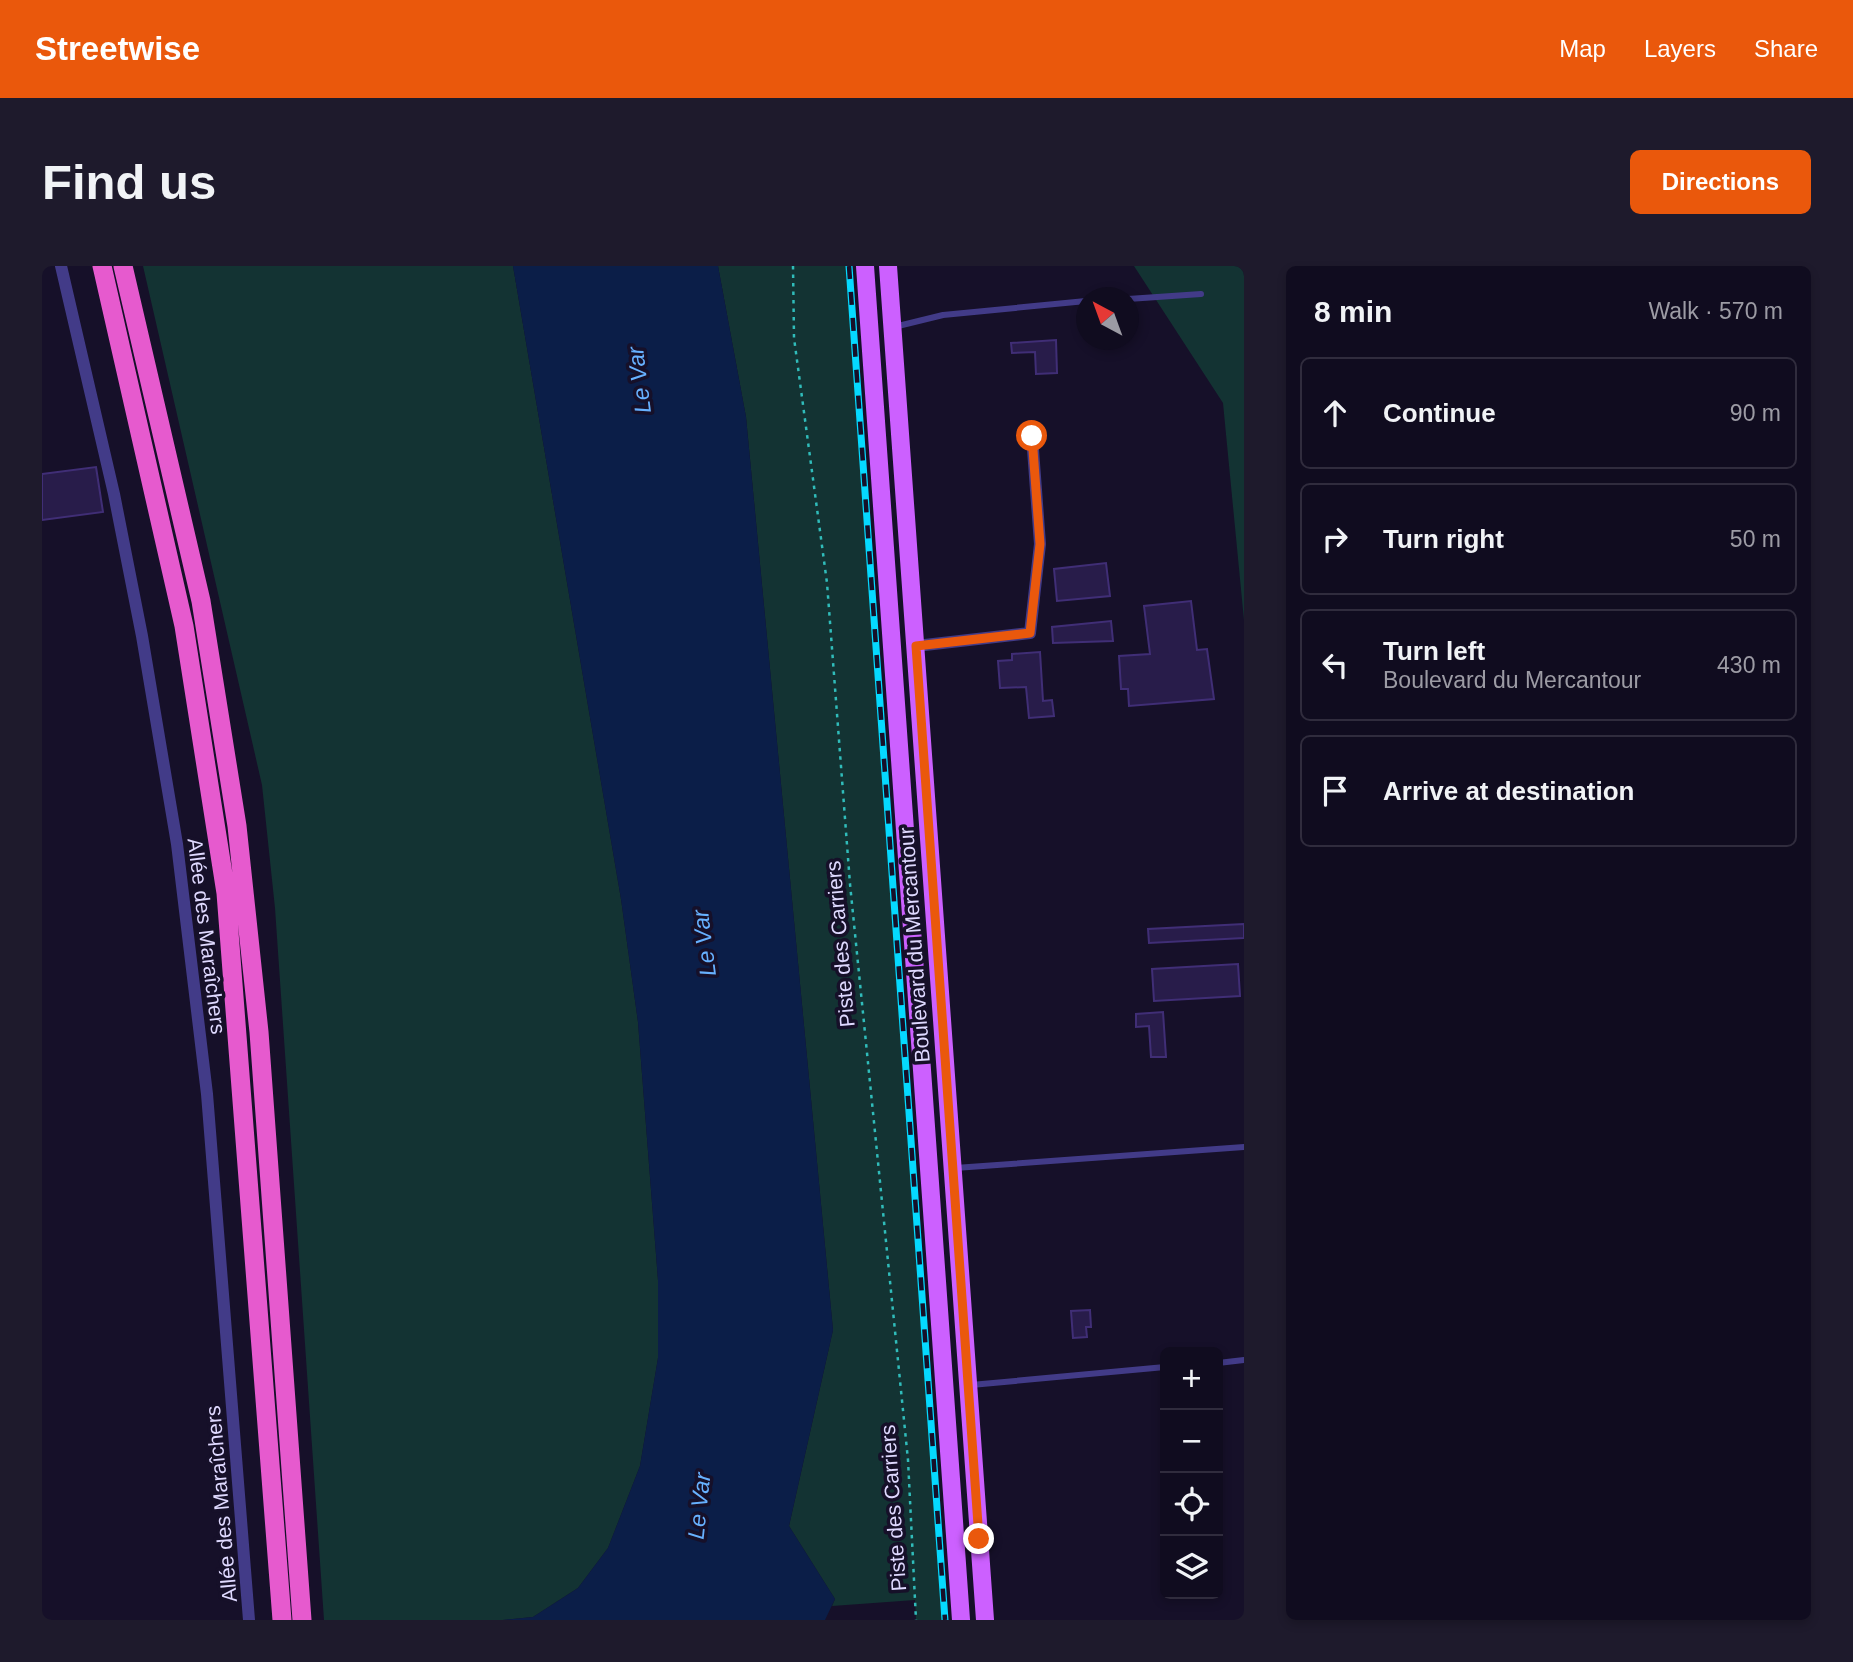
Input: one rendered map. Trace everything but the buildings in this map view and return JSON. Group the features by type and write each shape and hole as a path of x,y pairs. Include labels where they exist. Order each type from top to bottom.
{"highway":[{"path":"91,266 141,437"},
{"path":"102,266 184,626 226,893 282,1620"},
{"path":"123,266 201,601 237,826 259,1032 302,1620"}],"main road":[{"name":"Boulevard du Mercantour","path":"864,266 961,1620"},
{"name":"Boulevard du Mercantour","path":"888,266 985,1620"}],"street":[{"name":"Allée des Maraîchers","path":"61,266 116,507 142,636 178,856 206,1094 249,1620"},
{"path":"916,646 1030,633 1040,544 1032,436"}],"lane":[{"path":"1139,298 1201,294"},
{"path":"892,327 943,315 1076,302"},
{"path":"953,1168 1244,1147"},
{"path":"1223,1362 1244,1360"},
{"path":"969,1385 1160,1367"}],"path":[{"name":"Piste des Carriers","path":"793,266 794,338 827,583 850,884 908,1460 916,1620"}],"green space":[{"path":"143,266 513,266 621,899 638,1022 658,1280 658,1358 640,1466 608,1548 578,1588 533,1617 503,1620 324,1620 275,908 262,785"},
{"path":"718,266 849,266 945,1620 916,1620 915,1600 832,1606 835,1599 789,1526 833,1330 746,417"},
{"path":"1134,266 1244,266 1244,620 1223,403"}],"water":[{"name":"Le Var","path":"513,266 718,266 746,417 833,1330 789,1526 835,1599 825,1620 503,1620 533,1617 578,1588 608,1548 640,1466 658,1358 658,1280 638,1022 621,899"}],"railway":[{"path":"849,266 945,1620"}],"route":[{"path":"979,1539 916,646 1030,633 1040,544 1032,436"}]}
